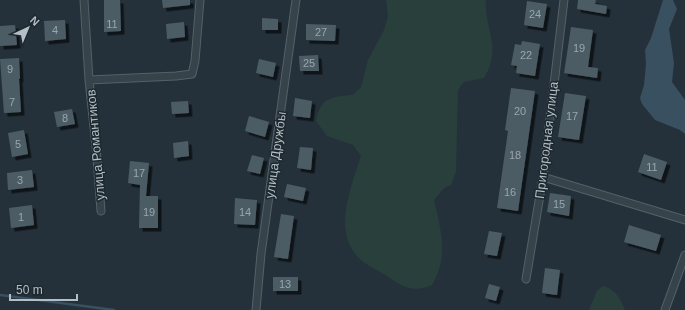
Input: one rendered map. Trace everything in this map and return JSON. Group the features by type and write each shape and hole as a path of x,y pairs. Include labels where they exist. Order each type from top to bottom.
{"street":[{"name":"улица Романтиков","path":"84,0 89,80 101,211"},
{"name":"улица Романтиков","path":"89,80 192,74 195,61 200,0"},
{"name":"улица Дружбы","path":"256,310 261,254 296,0"},
{"name":"Пригородная улица","path":"526,279 543,177 564,0"},
{"path":"543,177 685,220"},
{"path":"665,310 685,255"}],"green space":[{"path":"386,0 486,0 486,11 492,47 492,57 484,78 464,82 458,90 456,172 451,185 444,188 434,200 441,233 442,254 437,274 432,285 419,289 403,286 361,260 352,249 347,237 345,224 346,210 361,156 353,145 327,136 316,121 318,113 324,103 333,98 353,95 361,87 368,60 384,30 388,16"},
{"path":"603,286 611,289 617,295 625,310 589,310 597,291"}],"water":[{"path":"663,0 673,0 677,9 669,29 674,63 672,82 685,100 685,134 680,130 655,120 642,104 640,98 644,85 646,64 645,50 651,38"}],"building":[{"path":"104,0 120,0 121,31 104,32"},
{"path":"162,0 190,0 190,5 163,8"},
{"path":"578,0 596,0 595,4 607,6 606,14 577,9"},
{"path":"527,1 547,4 543,28 524,25"},
{"path":"262,18 278,19 278,30 262,30"},
{"path":"65,20 66,39 45,41 44,21"},
{"path":"184,22 185,37 167,39 166,24"},
{"path":"306,24 336,25 335,41 306,40"},
{"path":"15,25 17,45 0,46 0,26"},
{"path":"571,27 593,30 588,67 598,68 597,78 564,73"},
{"path":"522,41 540,44 535,76 516,73 517,66 511,65 515,44 521,45"},
{"path":"318,55 319,71 300,71 299,56"},
{"path":"19,58 21,112 4,113 0,59"},
{"path":"259,59 276,63 273,77 256,73"},
{"path":"511,88 535,91 518,211 497,208 508,131 505,130"},
{"path":"565,93 586,96 579,140 558,137"},
{"path":"295,98 312,101 310,118 293,116"},
{"path":"188,101 189,113 172,114 171,102"},
{"path":"72,109 75,124 57,127 54,112"},
{"path":"249,116 269,122 265,137 245,131"},
{"path":"24,130 28,154 12,157 8,133"},
{"path":"188,141 189,156 174,158 173,143"},
{"path":"300,147 313,148 311,170 297,168"},
{"path":"644,154 667,162 661,180 638,172"},
{"path":"252,155 264,158 260,174 247,171"},
{"path":"130,161 149,163 146,196 158,196 158,228 139,228 140,185 128,183"},
{"path":"32,170 34,187 8,190 7,173"},
{"path":"287,184 306,188 303,201 284,197"},
{"path":"550,193 571,196 569,216 547,212"},
{"path":"235,198 257,200 255,225 234,224"},
{"path":"32,205 34,225 11,228 9,208"},
{"path":"281,214 294,216 288,259 274,257"},
{"path":"629,225 661,235 656,251 624,242"},
{"path":"489,231 502,233 497,256 484,254"},
{"path":"545,268 560,270 557,295 542,293"},
{"path":"273,277 298,277 298,291 273,291"},
{"path":"489,284 500,287 496,301 485,298"}],"waterway":[{"path":"0,295 114,310"}]}
